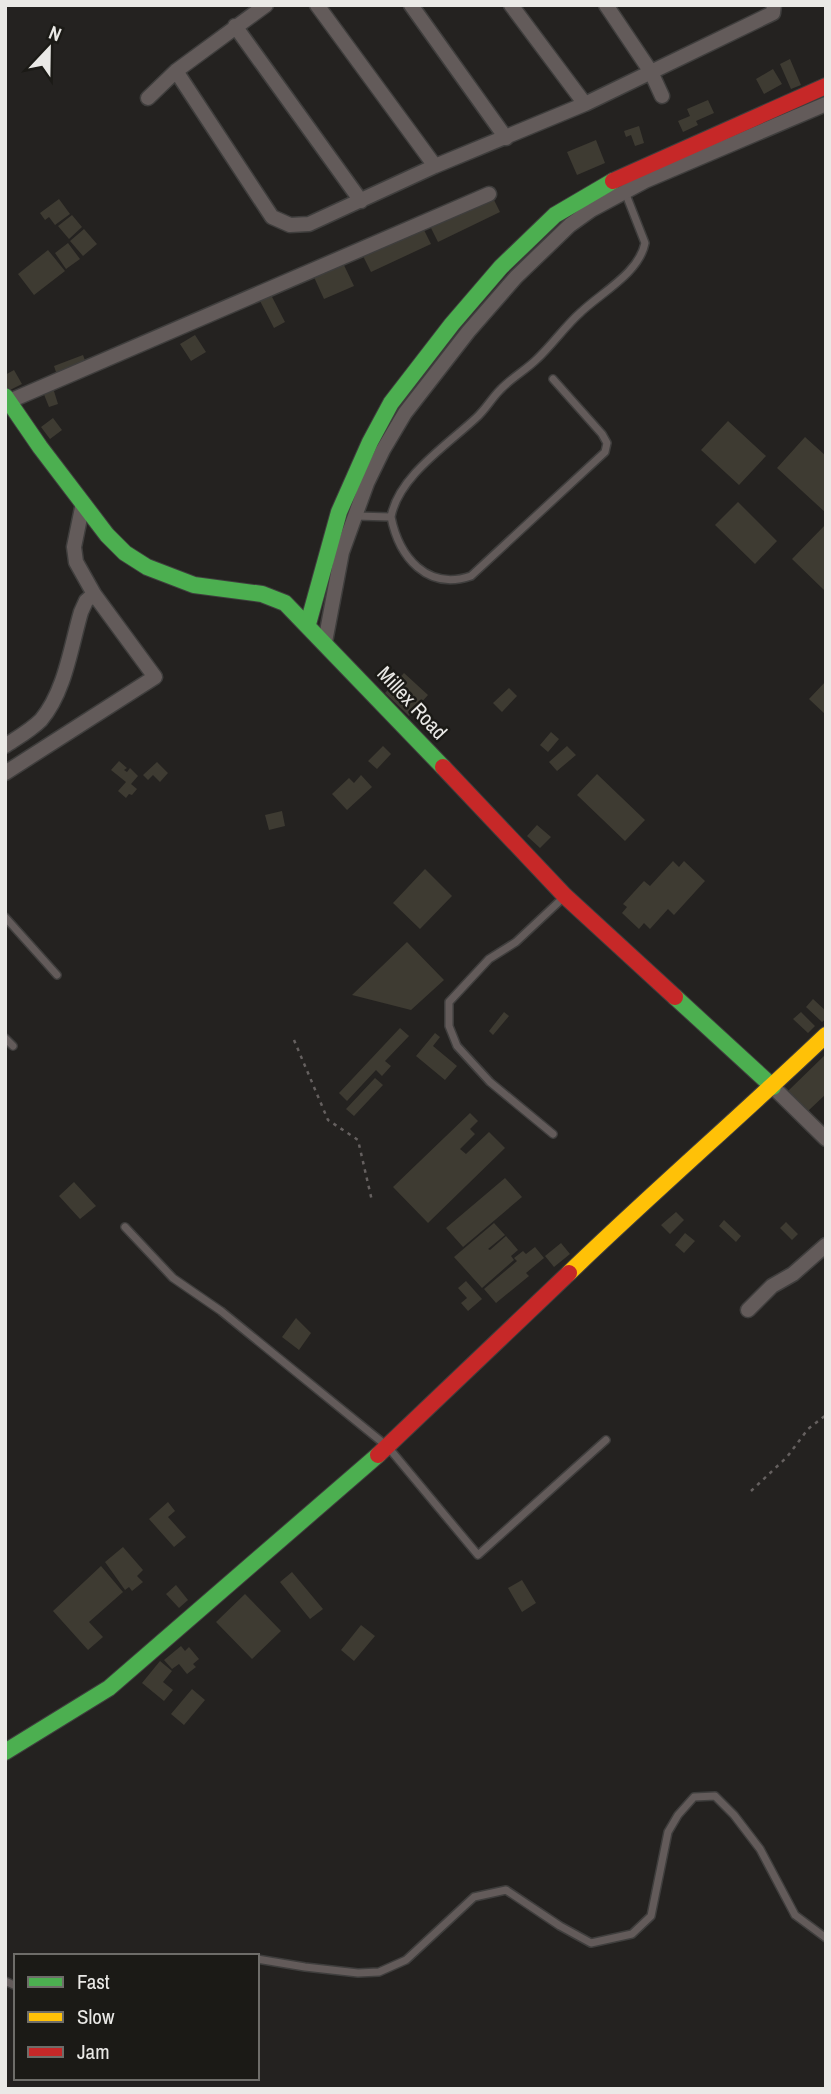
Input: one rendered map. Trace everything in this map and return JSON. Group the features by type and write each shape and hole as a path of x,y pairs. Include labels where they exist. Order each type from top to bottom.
{"street":[{"path":"148,97 176,71 265,5"},
{"path":"317,5 435,166"},
{"path":"411,5 506,138"},
{"path":"511,5 585,104"},
{"path":"606,5 651,72 662,96"},
{"path":"176,71 272,217 289,225 309,224 435,166 585,104 774,13 774,5"},
{"path":"236,26 361,201"},
{"path":"308,624 339,512 370,442 391,403 452,324 501,267 555,215 583,197 634,170 826,86"},
{"path":"324,642 342,552 383,450 405,413 468,332 516,277 570,225 591,210 646,181 826,104"},
{"path":"6,400 489,194"},
{"name":"Millex Road","path":"6,400 107,536 125,553 147,567 194,585 262,594 285,603 308,624 565,897 773,1087"},
{"path":"5,773 155,677 94,594 76,562 74,547 83,502"},
{"path":"5,746 38,722 49,709 59,687 80,612 94,594"},
{"path":"5,1752 109,1688 388,1447 622,1220 773,1087 826,1035"},
{"path":"773,1087 826,1139"},
{"path":"748,1310 772,1286 793,1274 826,1245"}],"lane":[{"path":"553,379 602,434 607,443 605,452 471,576 447,581 434,577 414,564 402,552 391,517 393,505 410,478 489,406 499,390 537,360 579,313 624,276 643,252 645,243 625,192"},
{"path":"355,516 391,517"},
{"path":"553,1134 490,1082 457,1046 449,1026 449,1002 489,959 516,942 565,897"},
{"path":"5,917 57,975"},
{"path":"5,1038 13,1046"},
{"path":"125,1227 173,1278 222,1311 388,1447 478,1555 606,1440"},
{"path":"259,1959 358,1973 379,1972 406,1960 474,1897 506,1890 590,1943 632,1934 651,1916 668,1832 678,1815 694,1797 715,1797 734,1815 760,1849 795,1915 826,1938"}],"path":[{"path":"294,1040 328,1120 358,1140 372,1201"},
{"path":"751,1491 787,1458 808,1429 826,1415"}],"building":[{"path":"790,59 801,85 791,89 780,64"},
{"path":"773,69 782,84 764,94 756,79"},
{"path":"708,100 714,113 696,121 698,125 683,132 678,121 690,116 687,109"},
{"path":"639,126 644,143 635,146 631,135 626,137 624,131"},
{"path":"596,140 605,163 577,175 567,152"},
{"path":"492,196 500,212 438,242 430,226"},
{"path":"59,199 70,214 55,225 49,217 45,220 40,213"},
{"path":"72,215 82,227 69,239 58,226"},
{"path":"423,228 431,244 371,272 363,256"},
{"path":"84,229 97,244 83,256 70,241"},
{"path":"68,243 80,259 66,269 55,253"},
{"path":"48,250 65,271 34,295 18,274"},
{"path":"342,261 354,286 324,299 313,275"},
{"path":"270,293 285,322 274,328 259,299"},
{"path":"195,335 206,352 191,361 180,344"},
{"path":"83,355 86,363 57,375 54,366"},
{"path":"14,370 22,384 6,392 5,375"},
{"path":"53,388 58,404 49,407 43,392"},
{"path":"53,418 62,430 50,439 41,427"},
{"path":"728,421 766,456 739,485 701,450"},
{"path":"805,437 826,456 826,513 777,468"},
{"path":"738,502 777,541 755,564 715,525"},
{"path":"826,524 826,588 824,590 792,559"},
{"path":"404,673 428,695 409,716 385,693"},
{"path":"826,681 826,715 809,699"},
{"path":"509,688 517,696 502,712 493,703"},
{"path":"551,732 559,739 548,752 540,745"},
{"path":"383,746 391,754 377,769 368,761"},
{"path":"567,746 576,755 557,771 549,762"},
{"path":"119,761 127,768 124,770 127,772 130,768 138,776 131,784 137,789 126,798 118,791 126,782 111,770"},
{"path":"157,762 168,773 160,782 153,775 148,780 143,775"},
{"path":"597,774 645,820 625,841 577,795"},
{"path":"361,775 372,787 347,810 332,794 349,778 354,783"},
{"path":"282,811 285,826 269,830 265,815"},
{"path":"537,825 551,837 540,848 527,836"},
{"path":"673,861 679,867 684,861 705,881 674,915 668,909 650,929 644,923 639,929 622,913 627,907 623,904 644,881 650,886"},
{"path":"425,869 452,896 420,929 393,903"},
{"path":"407,942 444,980 411,1010 352,995"},
{"path":"813,999 826,1011 826,1019 822,1022 806,1007"},
{"path":"504,1012 509,1016 493,1035 489,1031"},
{"path":"801,1012 815,1026 808,1033 793,1019"},
{"path":"400,1028 409,1036 385,1061 391,1066 382,1076 376,1070 347,1101 339,1093"},
{"path":"435,1033 440,1037 433,1046 457,1066 445,1080 416,1056"},
{"path":"826,1054 826,1094 808,1111 788,1091"},
{"path":"375,1078 383,1085 354,1116 346,1109"},
{"path":"470,1113 478,1121 470,1129 475,1134 460,1149 466,1154 489,1132 505,1148 428,1223 393,1187"},
{"path":"505,1178 522,1197 463,1247 446,1228"},
{"path":"74,1182 96,1206 80,1219 59,1196"},
{"path":"676,1212 684,1220 670,1234 661,1225"},
{"path":"724,1220 741,1236 736,1242 719,1226"},
{"path":"786,1222 798,1234 792,1240 780,1228"},
{"path":"494,1223 505,1235 488,1249 506,1236 518,1250 511,1256 514,1260 482,1288 454,1257"},
{"path":"685,1233 695,1241 684,1253 675,1245"},
{"path":"561,1243 570,1254 554,1267 545,1256"},
{"path":"535,1247 544,1258 526,1273 529,1276 496,1303 484,1289 517,1261 514,1258"},
{"path":"466,1281 482,1299 468,1311 461,1303 467,1298 458,1288"},
{"path":"296,1318 311,1333 299,1350 282,1337"},
{"path":"168,1502 175,1511 168,1517 186,1537 174,1547 149,1519"},
{"path":"123,1547 143,1570 137,1576 143,1582 132,1591 129,1587 125,1590 105,1562"},
{"path":"101,1566 123,1592 89,1622 103,1637 88,1650 53,1611"},
{"path":"292,1572 323,1609 310,1619 280,1582"},
{"path":"522,1580 536,1603 522,1612 508,1588"},
{"path":"176,1585 188,1600 179,1608 166,1594"},
{"path":"245,1594 281,1631 252,1659 216,1622"},
{"path":"361,1625 375,1636 354,1661 341,1650"},
{"path":"181,1646 185,1651 189,1647 199,1659 193,1664 196,1667 187,1674 179,1664 172,1669 164,1660"},
{"path":"160,1661 172,1671 163,1682 173,1690 164,1701 142,1683"},
{"path":"192,1689 205,1700 184,1725 171,1714"}],"traffic: fast":[{"path":"308,624 339,512 370,442 391,403 452,324 501,267 555,215 613,181"},
{"path":"5,396 107,535 125,553 147,567 194,585 262,594 285,603 443,767"},
{"path":"675,997 773,1087"},
{"path":"5,1752 109,1688 378,1455"}],"traffic: slow":[{"path":"569,1273 826,1035"}],"traffic: jam":[{"path":"613,181 826,86"},
{"path":"443,767 565,896 675,997"},
{"path":"378,1455 569,1273"}]}
